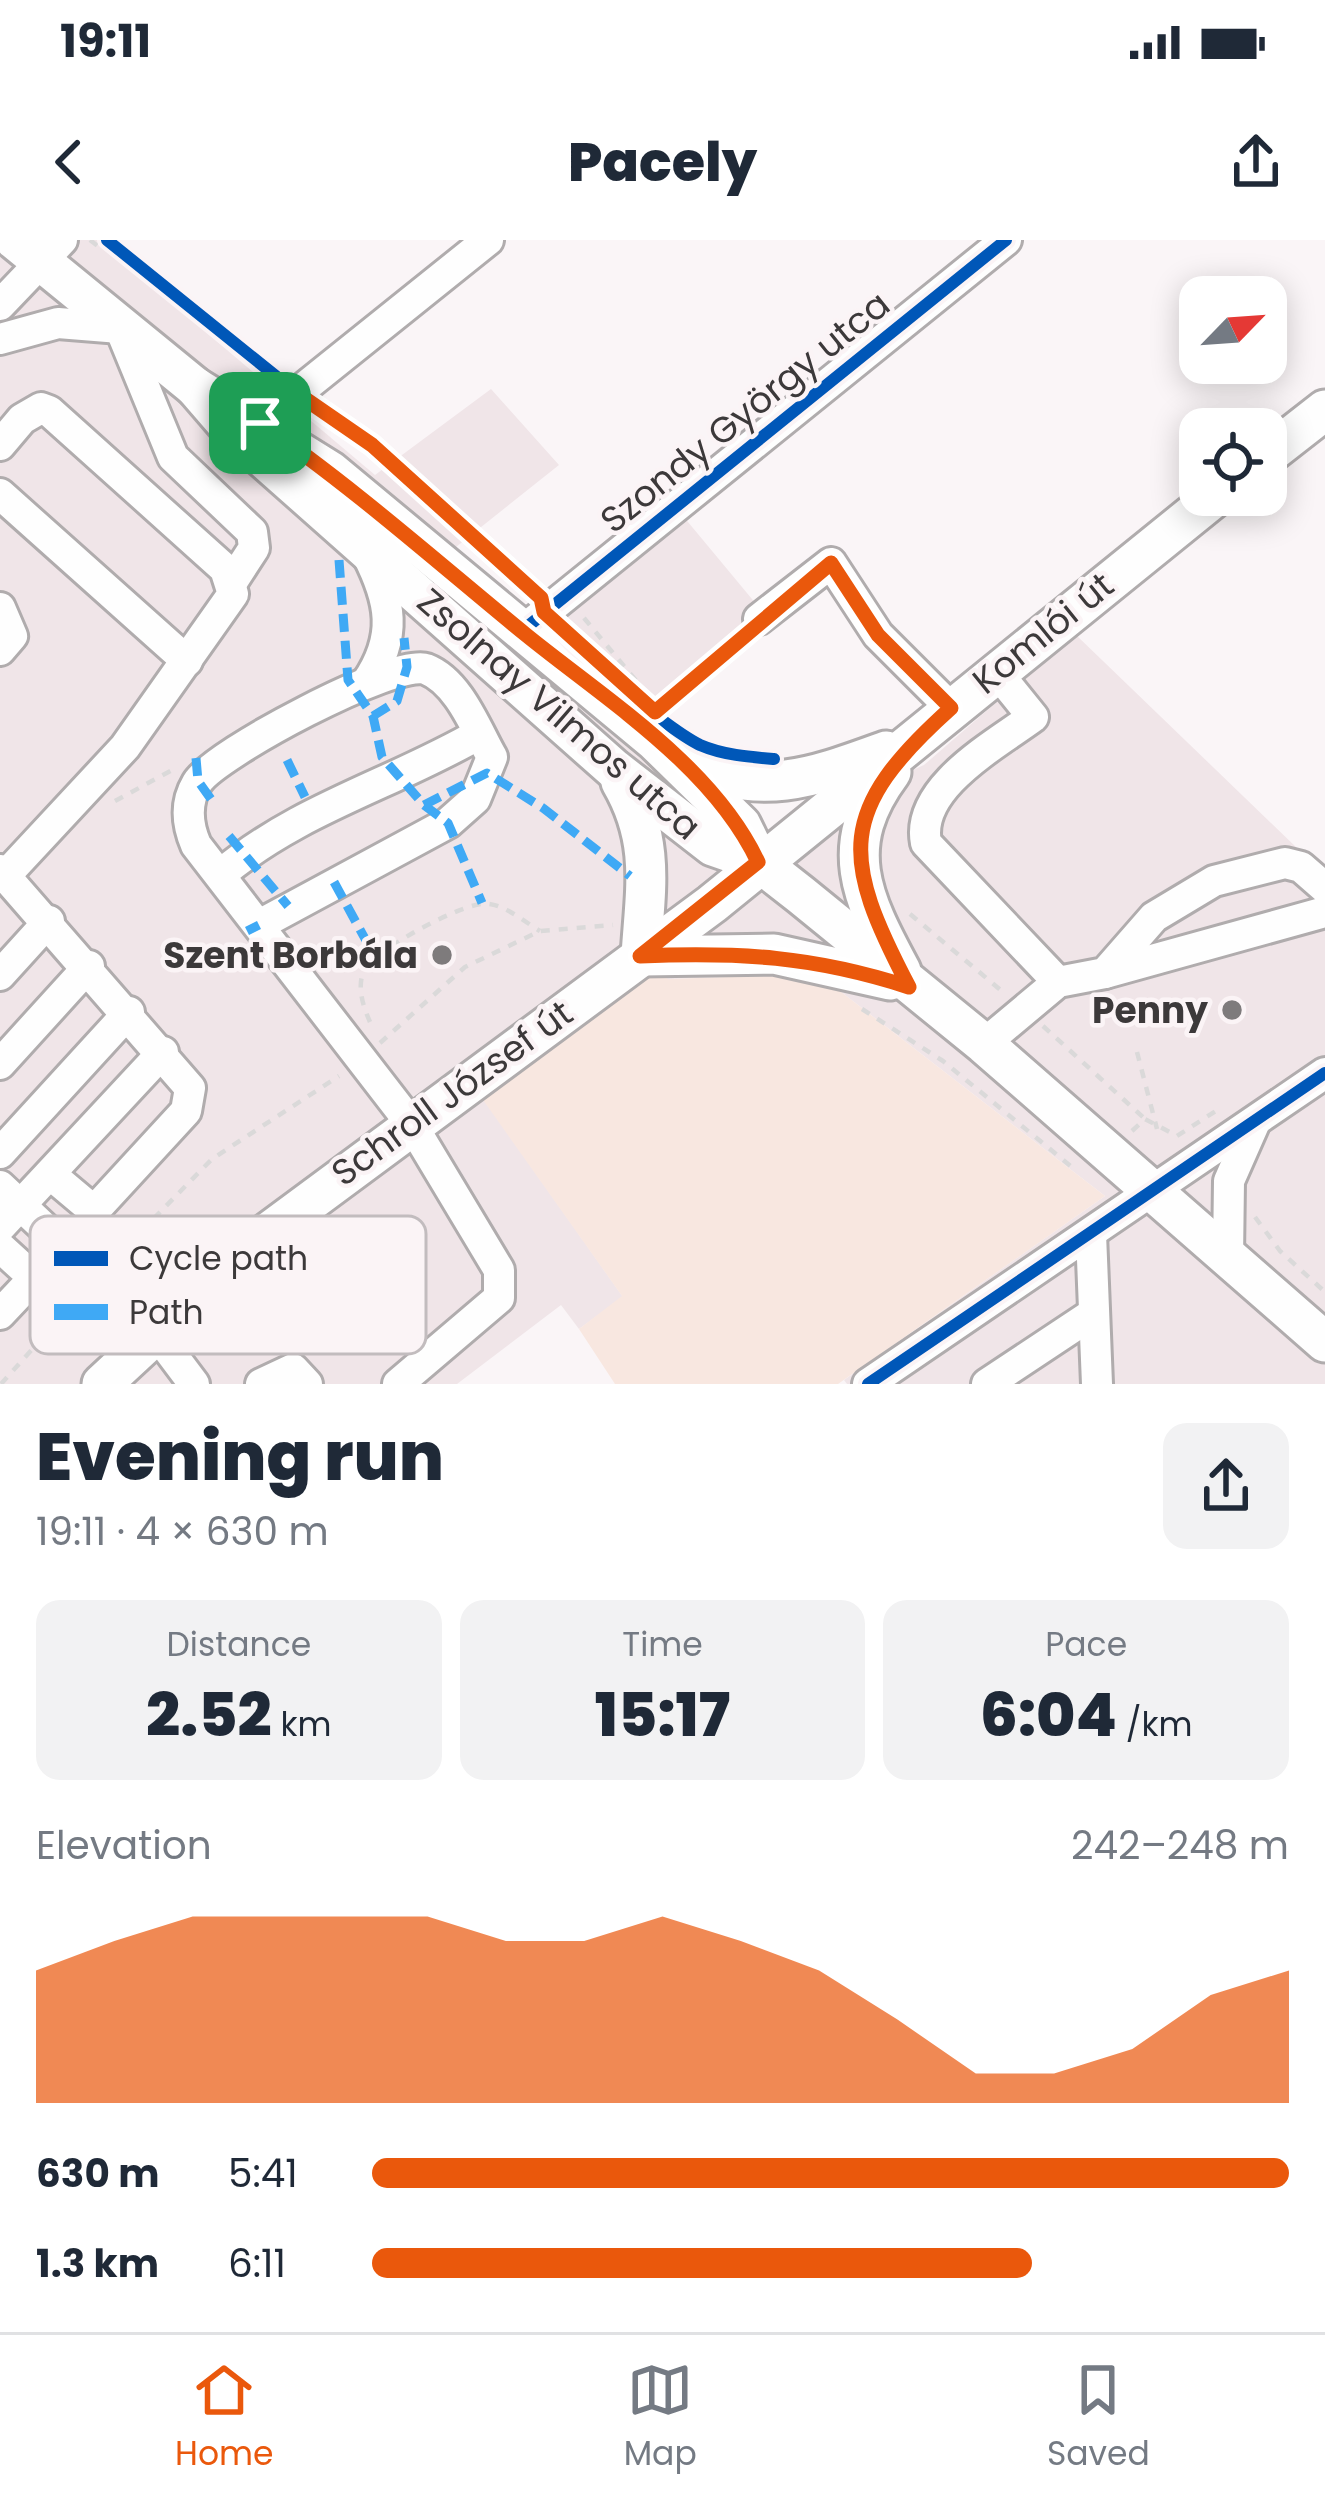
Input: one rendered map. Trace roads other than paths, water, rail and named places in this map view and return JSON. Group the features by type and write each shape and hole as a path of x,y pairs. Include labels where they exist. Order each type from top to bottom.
{"main road":[{"name":"Zsolnay Vilmos utca","path":"39,247 120,328 195,388 233,430 614,770 712,845 758,862"},
{"name":"Zsolnay Vilmos utca","path":"195,388 260,423 330,471 522,631 659,725 741,825 758,862"},
{"path":"1287,442 1323,416"},
{"name":"Komlói út","path":"758,862 914,742 995,670 1190,516"},
{"path":"659,725 722,776 775,785 914,742"},
{"path":"909,987 867,904 858,839 872,797 914,742"},
{"path":"614,770 647,839 650,875 630,940 774,954 850,968 909,987"},
{"path":"758,862 984,1044 1325,1342"},
{"name":"Schroll József út","path":"290,1216 412,1125 630,940 758,862"},
{"name":"Schroll József út","path":"102,1384 133,1354"}],"street":[{"path":"260,423 488,240"},
{"name":"Szondy György utca","path":"522,631 1006,240"},
{"path":"0,305 39,247"},
{"path":"0,339 58,322 120,328 173,457 251,532 254,548 232,581"},
{"path":"0,446 22,419 41,409 70,429 225,569 233,594 125,747 3,873 89,966 190,1088 186,1111 94,1210 50,1174"},
{"path":"70,429 54,424 40,428 1,491 187,661"},
{"path":"361,543 382,583 392,626 367,682"},
{"path":"759,619 831,563 878,635 951,708"},
{"path":"0,608 12,636 0,650"},
{"path":"260,925 476,799 492,757 452,688 427,670 406,667 367,682 225,758 198,781 187,824 220,875 412,1125 499,1270 499,1298 398,1384"},
{"path":"995,670 1034,717 942,791 927,811 926,843 1058,982"},
{"path":"220,875 278,832 357,790 430,762 479,734"},
{"path":"1105,973 1154,917 1214,881 1285,863 1301,867 1325,888"},
{"path":"984,1044 1058,982 1325,912"},
{"path":"0,975 49,921"},
{"path":"0,1064 89,966"},
{"path":"0,1153 129,1012"},
{"path":"7,1206 50,1174 163,1052"},
{"path":"868,1384 1325,1073"},
{"path":"1228,1257 1229,1181 1256,1122"},
{"path":"1091,1234 1097,1384"},
{"path":"0,1246 30,1274"},
{"path":"0,1314 30,1282"},
{"path":"987,1384 1091,1315"},
{"path":"172,1354 194,1384"},
{"path":"261,1384 293,1369 307,1384"}],"place":[{"name":"Szent Borbála","path":"442,955"},
{"name":"Penny","path":"1232,1010"}]}
